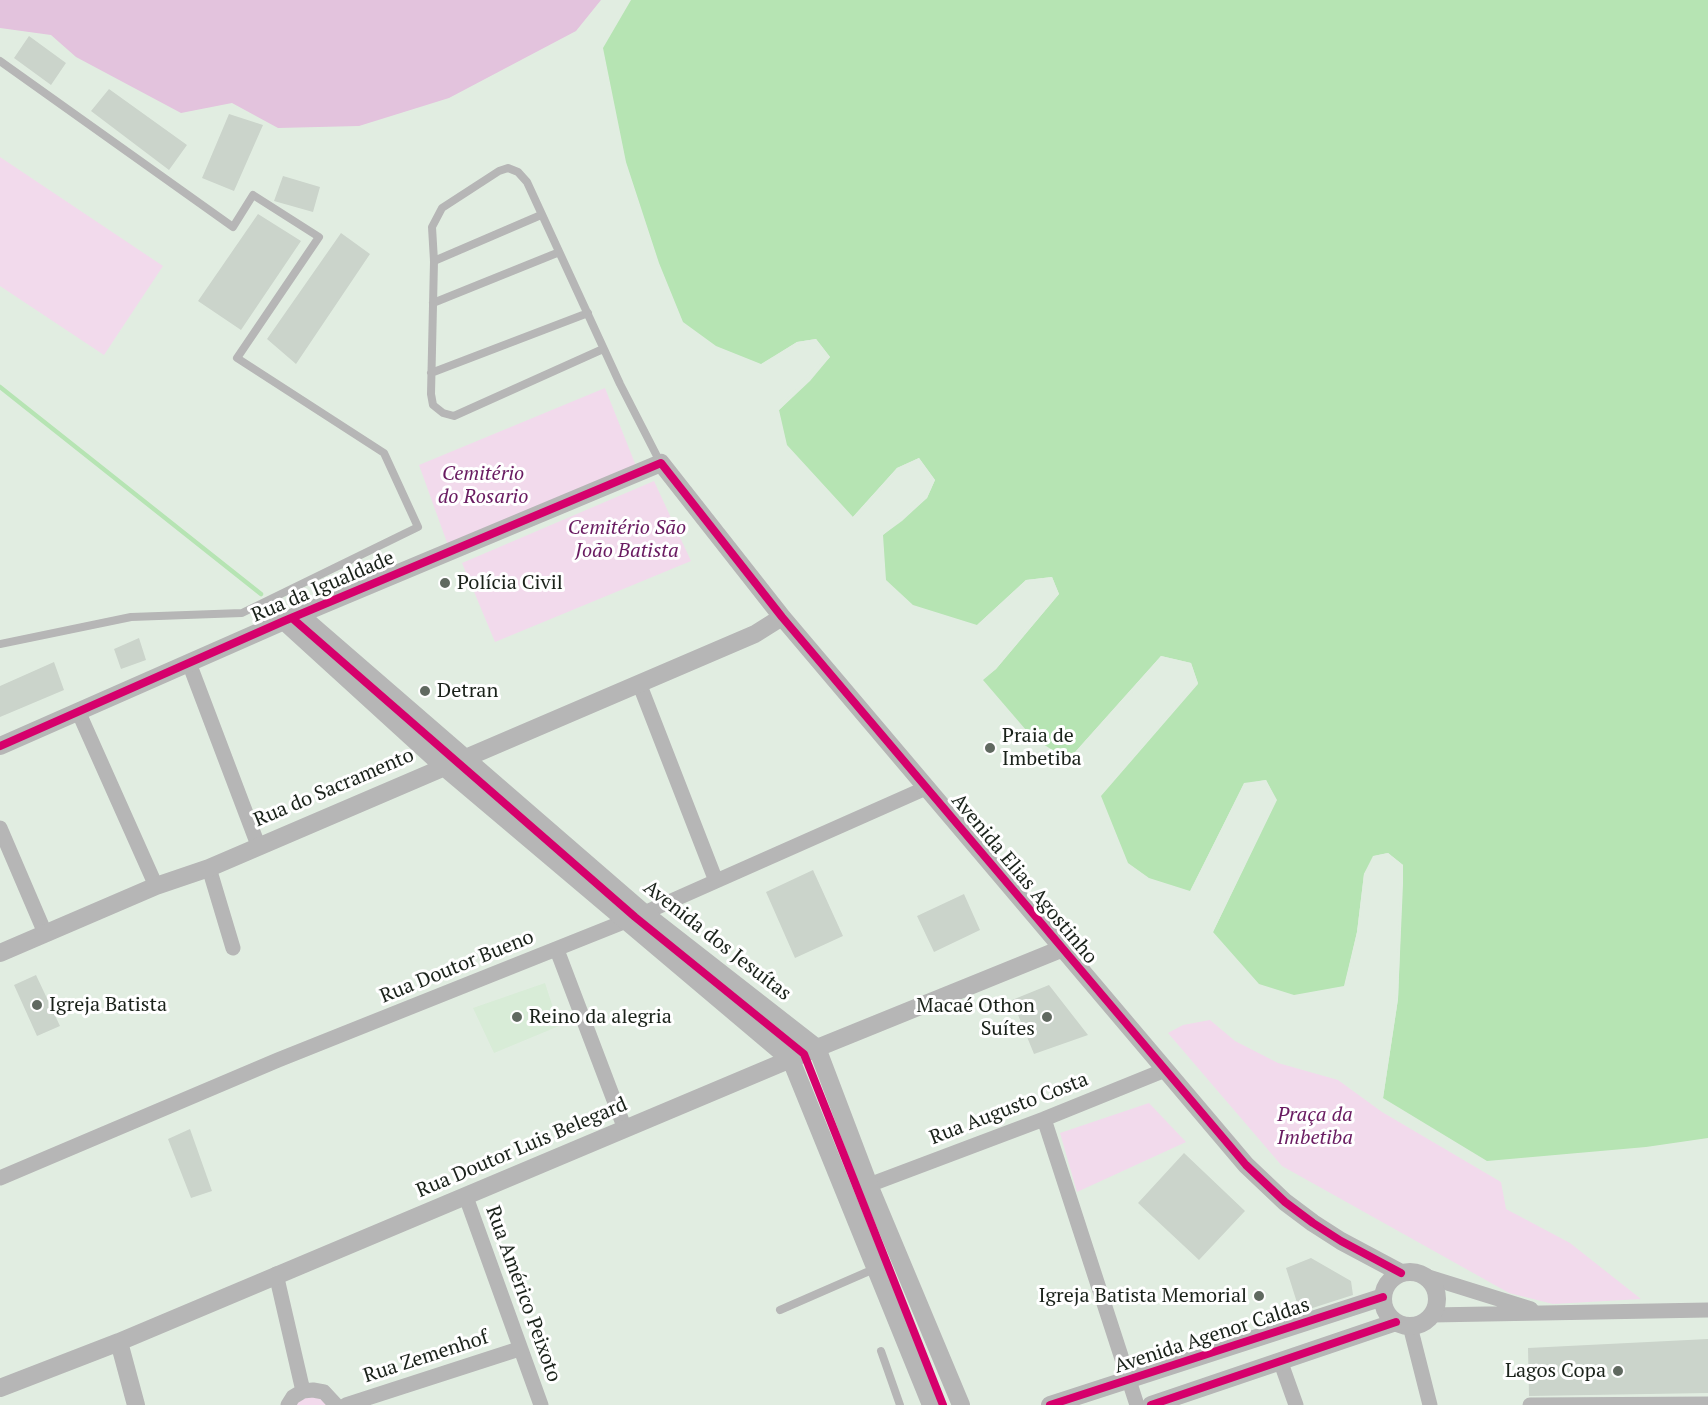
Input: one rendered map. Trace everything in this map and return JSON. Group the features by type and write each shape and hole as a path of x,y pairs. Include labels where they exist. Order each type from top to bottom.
{"street":[{"name":"Avenida Elias Agostinho","path":"661,463 782,617 1246,1165 1285,1202 1341,1241 1401,1273"},
{"name":"Rua da Igualdade","path":"0,746 292,618 661,463"},
{"name":"Rua do Sacramento","path":"0,952 156,886 209,868 465,756 755,634 782,617"},
{"name":"Avenida dos Jesuítas","path":"292,618 465,756 644,913 817,1048"},
{"name":"Avenida dos Jesuítas","path":"292,618 443,766 791,1059 931,1405"},
{"path":"189,663 258,845"},
{"path":"639,683 716,881"},
{"path":"78,711 156,886"},
{"name":"Rua Doutor Bueno","path":"0,1178 278,1060 626,921 926,788"},
{"path":"0,828 45,933"},
{"path":"209,868 233,948"},
{"name":"Rua Doutor Luis Belegard","path":"0,1388 119,1341 817,1048 1061,949"},
{"path":"557,950 626,1130"},
{"path":"817,1048 869,1185 961,1405"},
{"name":"Rua Augusto Costa","path":"869,1185 1044,1119 1165,1070"},
{"path":"1044,1119 1137,1405"},
{"name":"Rua Américo Peixoto","path":"466,1197 541,1405"},
{"path":"1430,1405 1403,1324 1386,1312 1383,1297 1388,1282 1401,1273 1413,1271 1543,1313"},
{"path":"276,1274 303,1391"},
{"path":"1151,1405 1403,1324 1422,1323 1432,1315 1438,1301 1435,1287 1425,1276"},
{"name":"Avenida Agenor Caldas","path":"1050,1405 1383,1297"},
{"path":"1432,1315 1708,1310"},
{"path":"119,1341 136,1405"},
{"name":"Rua Zemenhof","path":"346,1405 519,1349"},
{"path":"1281,1363 1296,1405"},
{"path":"288,1405 293,1397 303,1391 324,1392 336,1405"},
{"path":"1530,1405 1708,1404"}],"lane":[{"path":"0,62 233,227 253,195 319,237 237,357 384,453 418,527 242,614 131,617 0,644"},
{"path":"603,349 454,416 443,413 433,405 431,374 435,261 432,227 442,208 499,171 508,168 523,177 603,349 661,463"},
{"path":"435,261 541,214"},
{"path":"433,303 557,253"},
{"path":"431,374 588,313"},
{"path":"780,1310 876,1268"},
{"path":"881,1351 900,1405"}],"shaded area":[{"path":"0,0 601,0 576,31 449,98 359,126 278,128 232,103 181,113 76,57 51,35 0,28"},
{"path":"631,0 1708,0 1708,1138 1646,1147 1487,1161 1383,1098 1398,999 1403,865 1388,853 1374,856 1364,874 1357,932 1344,986 1294,995 1259,984 1213,932 1276,800 1266,780 1244,784 1190,891 1149,878 1128,863 1101,796 1198,684 1191,663 1161,656 1068,760 1032,737 983,680 996,669 1059,594 1052,577 1026,580 977,625 913,605 886,580 883,535 927,498 935,480 919,458 897,468 853,517 787,445 779,410 830,357 816,339 797,342 761,364 716,346 683,322 659,263 626,162 603,48"},
{"name":"Reino da alegria","path":"545,983 559,1026 494,1053 473,1008"}],"green space":[{"path":"0,157 163,266 104,355 0,286"},
{"name":"Cemitério do Rosario","path":"605,388 636,466 449,548 419,465"},
{"name":"Cemitério São João Batista","path":"654,481 691,561 495,642 462,563"},
{"name":"Praça da Imbetiba","path":"1210,1020 1235,1041 1278,1063 1338,1080 1382,1112 1501,1182 1506,1209 1570,1243 1641,1299 1553,1304 1509,1293 1282,1166 1168,1033 1183,1025"},
{"path":"1149,1103 1186,1142 1077,1192 1060,1133"},
{"path":"311,1394 332,1405 293,1405"}],"pier":[{"path":"816,339 830,357 810,381 777,412 777,408 826,357 815,342 798,345 759,366 797,342"},
{"path":"919,458 935,480 927,498 902,521 880,537 881,533 925,496 932,481 918,462 899,470 856,519 851,519 897,468"},
{"path":"1052,577 1059,594 996,669 980,681 1055,593 1050,580 1027,583 979,627 975,627 1026,580"},
{"path":"1161,656 1191,663 1198,683 1098,797 1195,683 1189,666 1162,659 1104,726 1067,763 1068,760"},
{"path":"1266,780 1277,800 1213,932 1210,931 1273,800 1265,783 1246,786 1193,893 1189,894 1244,783"},
{"path":"1388,853 1403,865 1403,884 1398,999 1383,1098 1381,1097 1395,999 1400,884 1400,867 1388,856 1375,859 1366,875 1359,932 1347,987 1344,989 1357,932 1364,874 1373,856"}],"building":[{"path":"29,36 66,63 51,85 14,58"},
{"path":"109,89 187,145 169,170 91,111"},
{"path":"229,114 263,125 234,191 202,178"},
{"path":"283,176 320,187 313,212 274,201"},
{"path":"258,214 301,241 241,330 198,301"},
{"path":"341,233 370,254 296,364 267,339"},
{"path":"139,638 146,660 121,669 114,649"},
{"path":"54,662 64,690 0,717 0,686"},
{"path":"813,870 843,936 795,958 766,892"},
{"path":"964,894 980,930 934,952 917,916"},
{"name":"Igreja Batista","path":"36,975 60,1026 37,1036 14,985"},
{"name":"Macaé Othon Suítes","path":"1049,985 1088,1035 1034,1054 1012,1000"},
{"path":"190,1129 212,1191 191,1198 168,1139"},
{"path":"1184,1153 1245,1211 1199,1260 1138,1203"},
{"path":"1311,1258 1351,1281 1353,1295 1300,1312 1286,1268"},
{"name":"Lagos Copa","path":"1708,1339 1708,1393 1529,1396 1528,1348"}],"waterway":[{"path":"0,387 261,594"}],"cycle path":[{"path":"0,746 284,621 661,463 782,617 1246,1165 1285,1202 1313,1223 1341,1241 1401,1273"},
{"path":"292,618 635,917 804,1054 943,1405"},
{"path":"1050,1405 1383,1297"},
{"path":"1151,1405 1396,1322"}],"place":[{"name":"Polícia Civil","path":"445,583"},
{"name":"Detran","path":"425,691"},
{"name":"Praia de Imbetiba","path":"990,748"},
{"name":"Igreja Batista","path":"37,1005"},
{"name":"Reino da alegria","path":"517,1017"},
{"name":"Macaé Othon Suítes","path":"1047,1017"},
{"name":"Igreja Batista Memorial","path":"1259,1296"},
{"name":"Lagos Copa","path":"1618,1371"}]}
